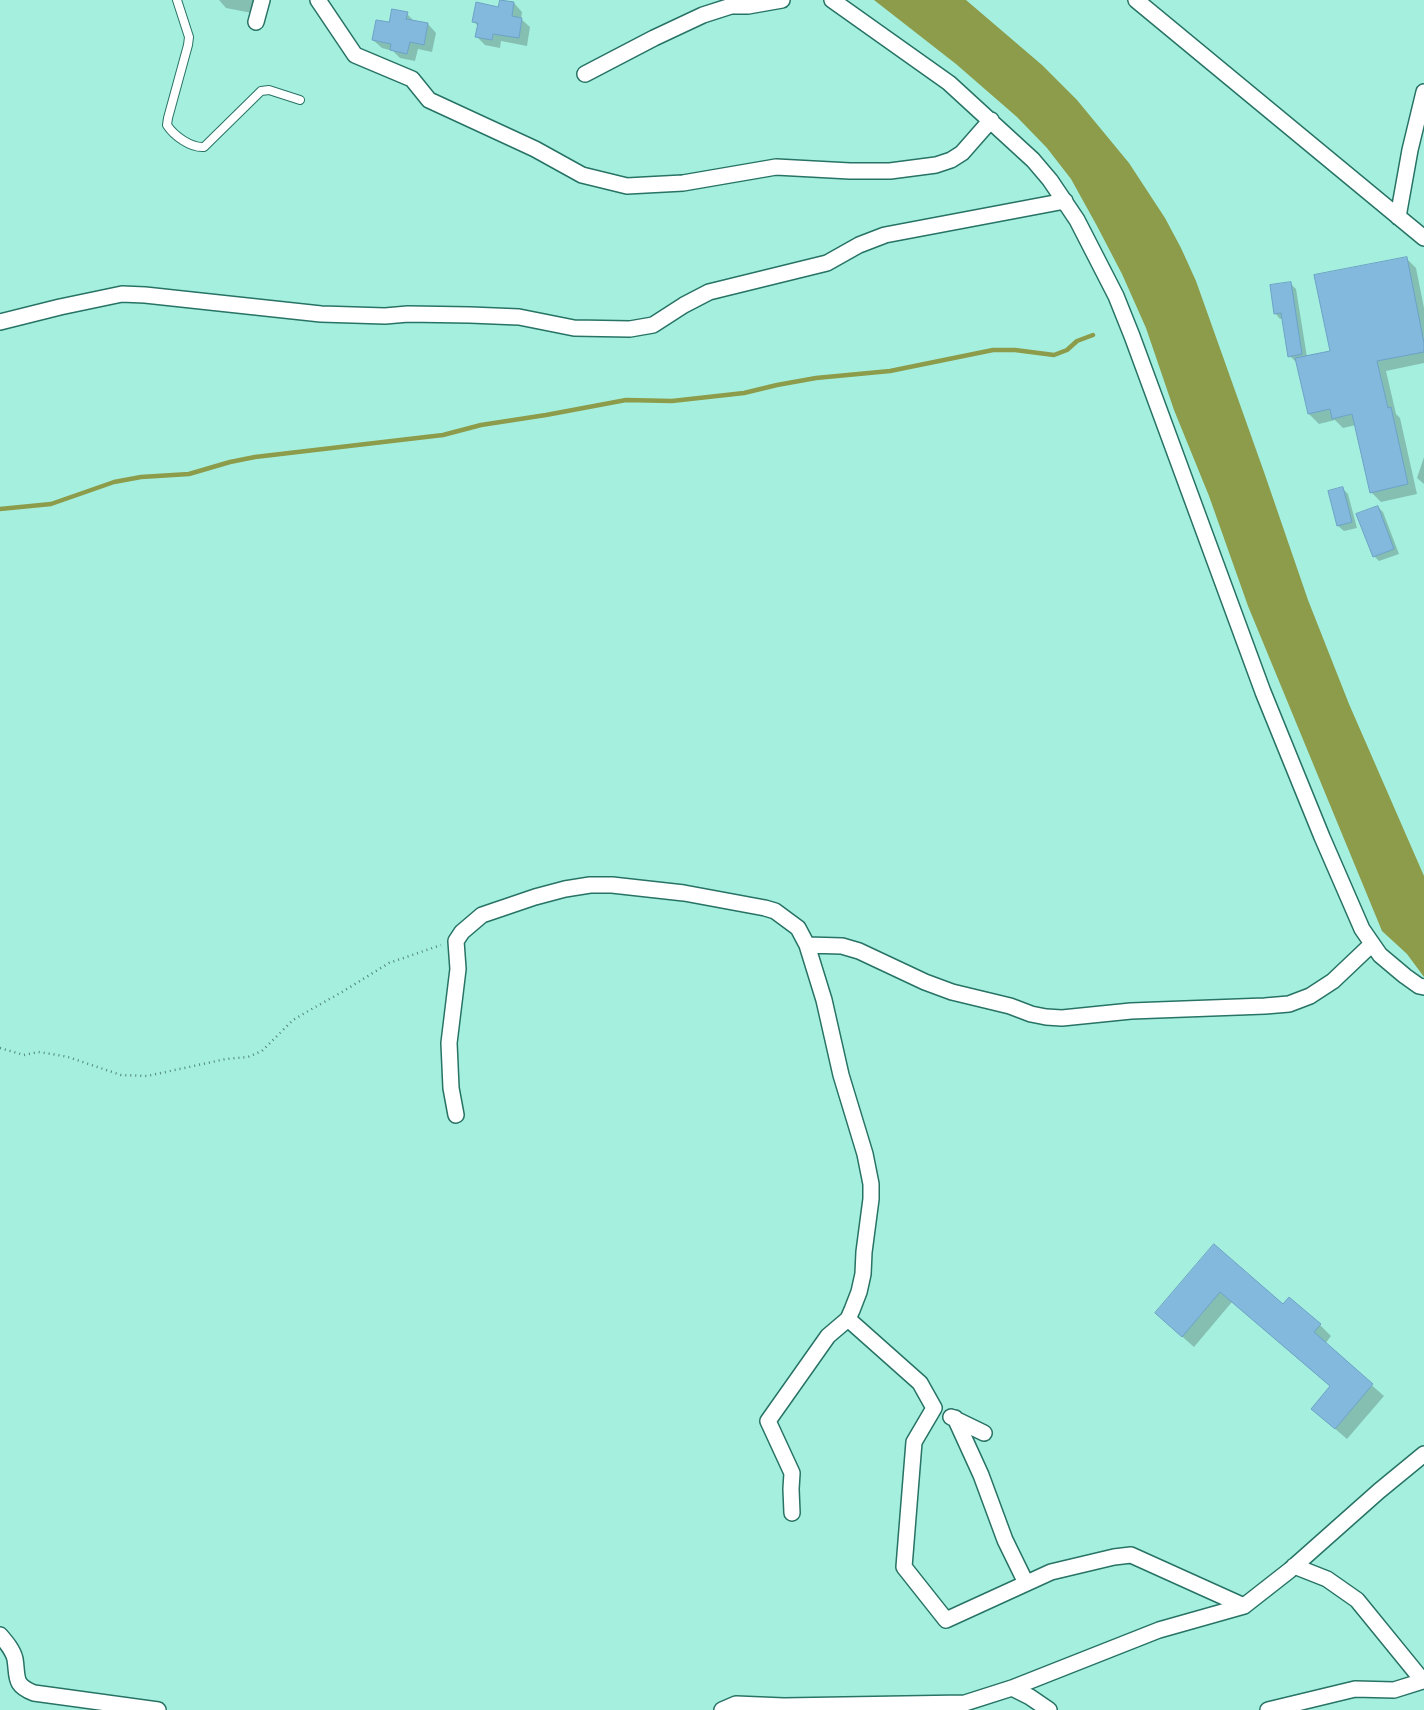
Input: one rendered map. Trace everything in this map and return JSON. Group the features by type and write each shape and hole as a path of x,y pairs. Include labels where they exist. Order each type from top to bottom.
{"street":[{"path":"256,22 262,0"},
{"path":"318,0 355,55 412,79 430,100 535,149 582,175 627,186 683,183 776,167 890,171 936,165 951,160 962,153 991,120"},
{"path":"585,74 703,15 731,6 748,6 782,0"},
{"path":"832,0 949,83 1033,160 1065,201 1088,240 1116,296 1263,692 1362,929 1380,954 1405,976 1419,986 1424,986"},
{"path":"1136,0 1424,238"},
{"path":"1398,216 1410,150 1424,92"},
{"path":"0,322 122,294 321,314 519,317 574,328 630,329 653,326 684,305 709,292 827,263 859,245 885,235 1065,201"},
{"path":"456,1116 451,1088 449,1043 458,969 456,941 462,932 482,915 565,889 590,885 612,885 684,893 748,904 775,911 798,928 806,945 824,1000 842,1075 863,1146 871,1184 871,1199 863,1274 859,1292 848,1319 828,1336 768,1421 792,1473 792,1513"},
{"path":"806,945 842,946 860,950 925,982 952,992 1010,1006 1032,1014 1062,1018 1131,1011 1289,1004 1310,996 1333,981 1372,944"},
{"path":"848,1319 920,1383 934,1408 984,1433"},
{"path":"934,1408 914,1442 904,1568 946,1620 1051,1572 1114,1557 1131,1555 1244,1606"},
{"path":"954,1418 981,1475 1005,1540 1026,1583"},
{"path":"722,1710 736,1704 784,1706 965,1703 979,1705 1012,1688 1159,1630 1244,1606 1294,1566 1379,1490 1424,1454"},
{"path":"1268,1710 1355,1689 1394,1690 1423,1681 1357,1600 1327,1580 1294,1566"},
{"path":"0,1636 12,1650 20,1685 34,1694 158,1710"},
{"path":"1012,1688 1049,1710"}],"lane":[{"path":"177,0 189,37 168,118 167,125 171,131 198,148 204,147 261,91 269,90 300,100"}],"path":[{"path":"0,1048 24,1056 38,1052 68,1057 121,1075 135,1076 147,1076 226,1059 248,1057 262,1052 294,1020 388,963 420,951 456,941"}],"shaded area":[{"path":"874,0 966,0 1042,65 1077,100 1129,163 1165,218 1196,281 1308,600 1349,704 1424,876 1424,977 1407,954 1382,931 1248,606 1209,496 1174,410 1146,328 1122,274 1071,179 1047,148 1017,117 956,64"}],"building":[{"path":"500,0 514,2 512,16 522,18 519,38 493,34 492,40 475,37 478,23 472,22 476,2 498,7"},
{"path":"392,9 408,12 406,19 428,23 424,45 410,42 407,54 390,50 391,44 372,40 376,20 389,22"},
{"path":"1407,257 1424,343 1424,352 1377,361 1388,408 1391,407 1408,484 1370,493 1352,414 1332,419 1330,409 1308,414 1295,358 1330,351 1314,275"},
{"path":"1291,282 1302,354 1288,357 1281,313 1274,314 1270,285"},
{"path":"1343,487 1352,522 1337,526 1328,491"},
{"path":"1378,506 1394,549 1373,557 1356,514"},
{"path":"1214,1244 1283,1304 1289,1297 1321,1324 1314,1332 1373,1384 1335,1429 1311,1409 1330,1386 1220,1292 1182,1337 1155,1313"}],"waterway":[{"path":"0,509 51,504 114,482 141,477 189,474 255,457 443,435 481,425 626,400 672,401 744,393 816,378 890,371 993,350 1015,350 1054,355 1067,350 1077,341 1093,335"}]}
